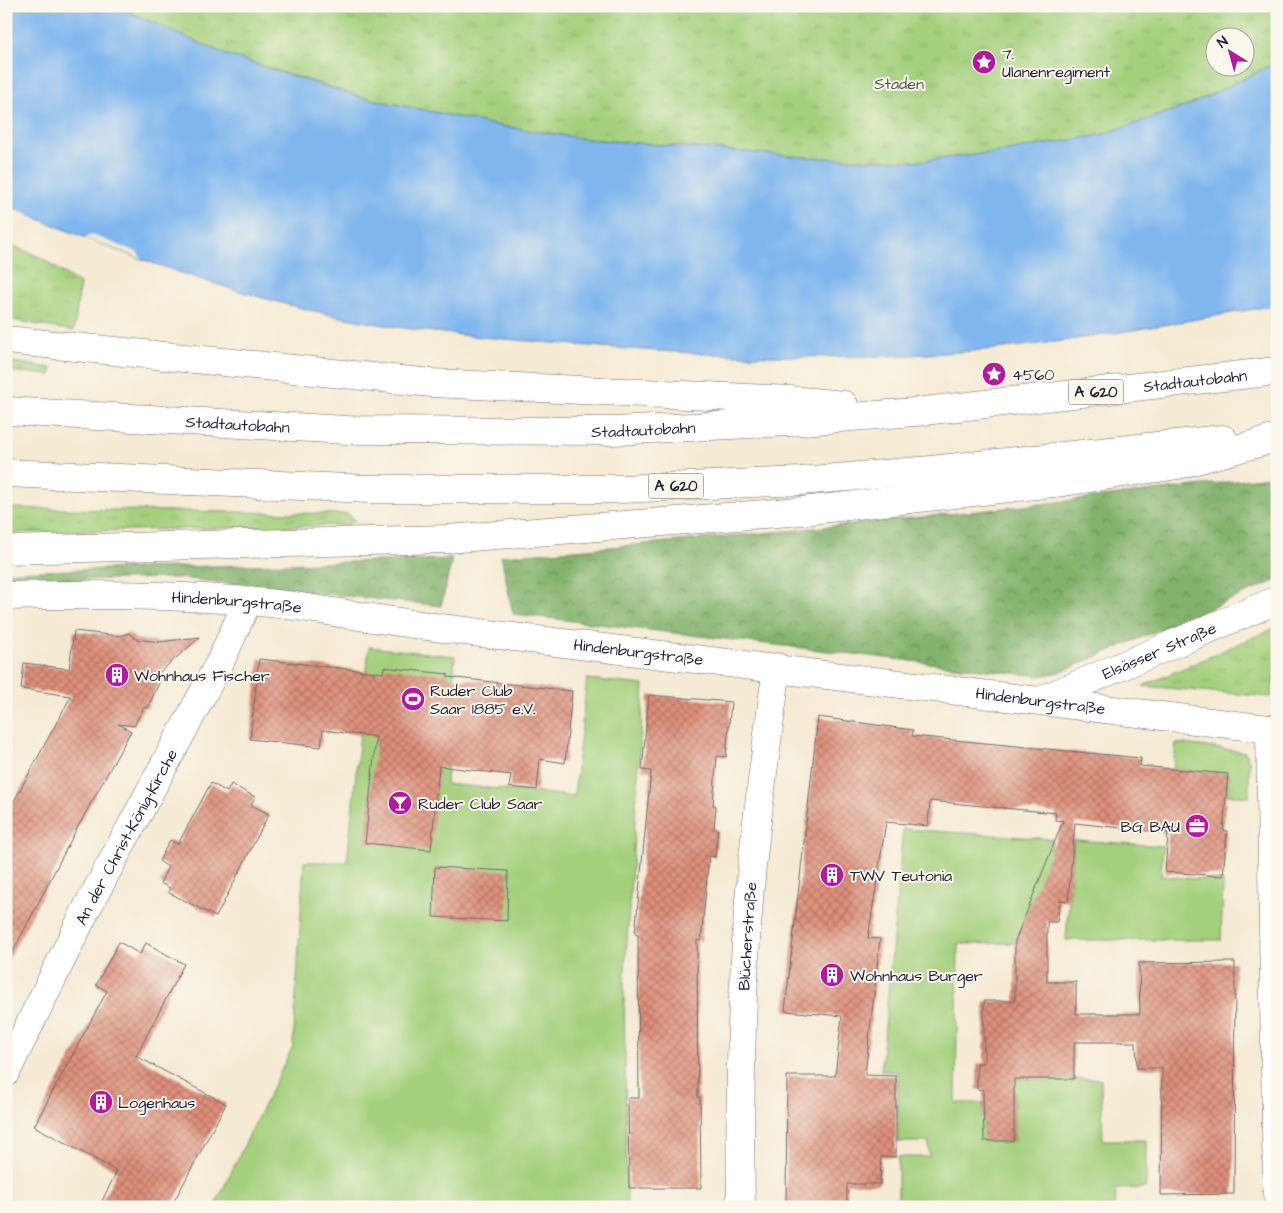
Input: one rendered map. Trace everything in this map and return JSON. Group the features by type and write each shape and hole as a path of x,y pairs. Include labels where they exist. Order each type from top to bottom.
{"main road":[{"name":"A 620","path":"6,340 432,382 630,394 790,400 916,412"},
{"name":"Stadtautobahn","path":"6,411 347,430 613,431 790,422 916,412 1277,371"},
{"name":"A 620","path":"6,472 82,478 370,489 622,489 800,481 931,470 1277,433"},
{"path":"6,550 447,540 793,512 1063,482 1178,465 1277,438"},
{"name":"Hindenburgstraße","path":"6,596 72,594 199,598 293,606 471,632 777,667 1273,730"},
{"name":"Elsässer Straße","path":"1042,700 1277,600"},
{"name":"An der Christ-König-Kirche","path":"6,1072 88,906 220,662 247,603"},
{"name":"Blücherstraße","path":"741,1207 743,1015 746,952 752,867 777,667"},
{"path":"1273,730 1277,1194"}],"green space":[{"name":"Staden","path":"115,6 1277,6 1277,62 1256,72 1256,28 1206,28 1206,78 1245,78 1190,105 1100,135 1007,151 921,161 816,158 587,139 501,126 361,97 222,53"},
{"path":"6,243 40,257 80,284 74,331 6,319"},
{"path":"6,361 52,368 51,375 6,371"},
{"path":"1277,476 1277,580 1060,672 1039,676 513,614 501,556 695,540 889,520"},
{"path":"6,508 348,514 355,520 348,525 6,533"},
{"path":"452,559 441,606 179,578 6,581 6,572"},
{"path":"1277,627 1277,658 1271,697 1143,686"},
{"path":"369,647 455,656 446,784 574,796 587,679 644,685 624,985 627,1207 214,1207 293,1046 304,862 347,862"},
{"path":"1176,743 1245,752 1249,761 1249,797 1227,795 1228,774 1173,769"},
{"path":"903,829 1052,839 1051,852 1015,943 958,944 956,1103 983,1103 984,1141 1014,1141 1014,1079 1101,1079 1103,1140 1146,1140 1146,1188 1116,1189 1115,1207 898,1207 898,1157 929,1157 929,1142 898,1142 898,1072 881,1071"},
{"path":"1074,840 1163,846 1161,876 1223,881 1221,940 1066,940"}],"water":[{"path":"6,6 115,6 222,53 285,74 361,97 501,126 587,139 816,158 921,161 1007,151 1100,135 1190,105 1245,78 1256,78 1256,72 1277,62 1277,305 1136,330 1030,345 887,356 726,355 483,337 400,328 302,308 216,284 131,255 6,205"}],"pier":[{"path":"92,235 137,252 142,259 85,238"}],"building":[{"path":"74,631 119,636 129,633 136,639 159,642 200,637 153,678 160,681 147,709 144,707 134,726 118,724 131,731 75,832 6,965 6,816 71,696 21,689 24,663 69,669"},
{"path":"259,659 383,673 384,667 448,674 448,677 572,691 565,763 540,759 537,790 509,787 511,775 439,766 431,850 365,843 376,737 323,730 321,747 250,739"},
{"path":"649,695 731,702 726,757 717,756 713,805 716,806 714,829 718,829 715,857 709,856 701,941 697,940 698,1098 700,1097 701,1188 629,1188 628,1098 639,1098 638,935 635,934 651,771 642,770"},
{"path":"818,717 913,730 912,736 1141,758 1140,766 1228,774 1223,830 1227,831 1223,876 1165,872 1168,833 1075,823 1068,901 1060,900 1057,922 1047,922 1047,982 1076,982 1076,1014 1140,1014 1139,963 1235,962 1234,1194 1161,1195 1162,1068 1137,1068 1136,1042 1074,1042 1074,1079 1014,1079 1014,1141 984,1141 983,1090 977,1089 977,1063 984,1063 984,1001 1015,1001 1015,941 1063,821 1055,820 1056,813 930,801 928,826 886,822 868,938 880,939 865,1075 896,1076 896,1157 881,1157 880,1184 847,1184 847,1207 786,1207 787,1076 835,1076 842,1016 785,1011"},
{"path":"211,783 227,792 231,784 255,797 251,805 269,814 216,917 168,892 170,888 160,883 168,867 159,861 170,840 178,844"},
{"path":"435,867 508,871 507,921 433,917"},
{"path":"119,942 140,954 146,943 184,964 136,1056 226,1104 171,1207 99,1207 117,1171 34,1126 107,991 96,985"}],"place":[{"name":"7. Ulanenregiment","path":"984,62"},
{"name":"4560","path":"994,374"},
{"name":"Wohnhaus Fischer","path":"117,675"},
{"name":"Ruder Club Saar 1885 e.V.","path":"413,699"},
{"name":"Ruder Club Saar","path":"400,803"},
{"name":"BG BAU","path":"1197,826"},
{"name":"TWV Teutonia","path":"832,875"},
{"name":"Wohnhaus Burger","path":"832,975"},
{"name":"Logenhaus","path":"101,1102"}]}
